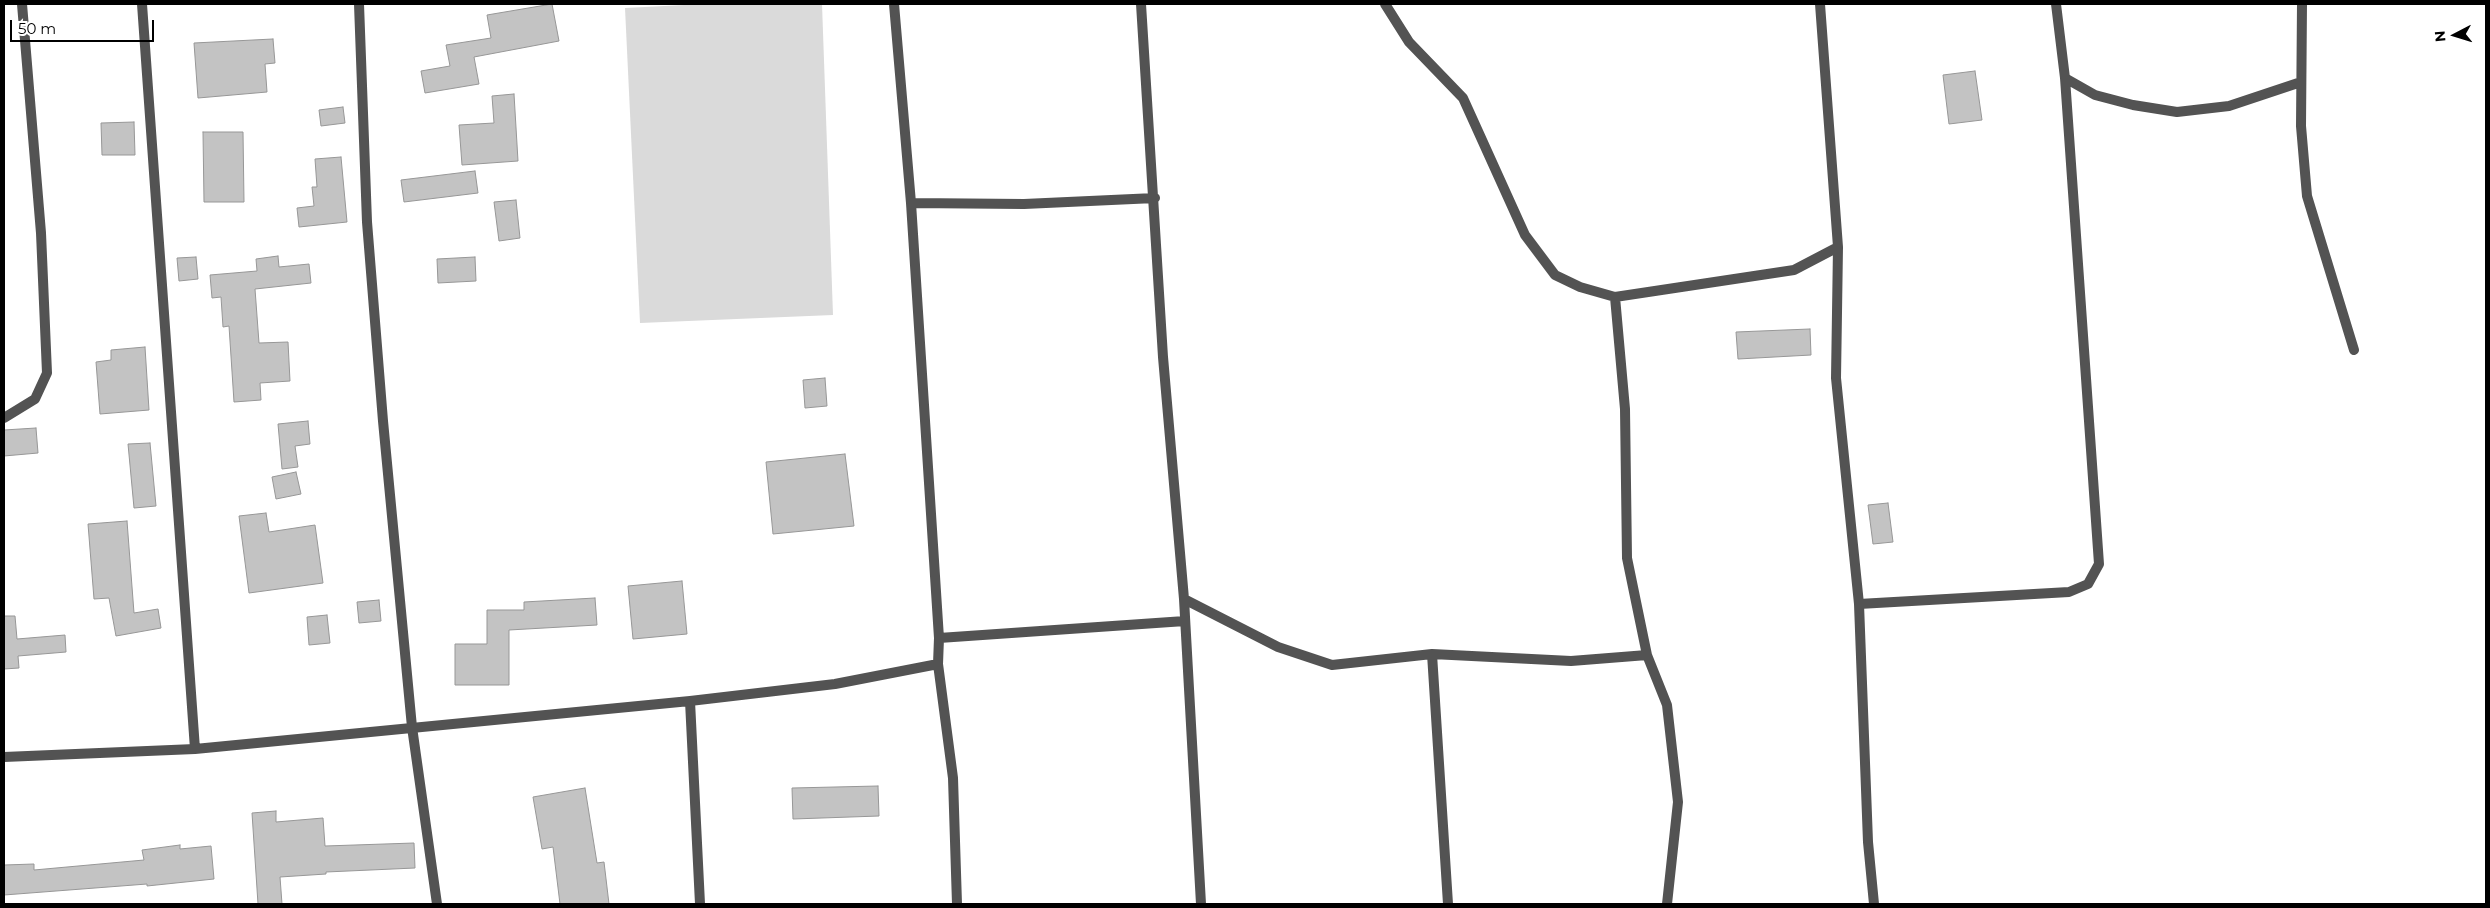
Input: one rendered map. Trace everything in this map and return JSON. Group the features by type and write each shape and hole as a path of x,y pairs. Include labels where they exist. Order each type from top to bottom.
{"street":[{"path":"4,418 35,399 47,373 41,233 22,4"},
{"path":"142,4 195,748"},
{"path":"359,4 367,222 412,727 437,904"},
{"path":"894,4 911,203 939,638 938,664 953,778 957,904"},
{"path":"1141,4 1155,198 1163,357 1184,599 1201,904"},
{"path":"1385,4 1409,42 1463,98 1525,235 1555,275 1580,287 1615,297 1794,270 1838,247"},
{"path":"1820,4 1838,247 1836,378 1859,604 1868,842 1874,904"},
{"path":"1859,604 2069,592 2088,584 2099,564 2065,78 2056,4"},
{"path":"2302,4 2301,126 2307,196 2354,350"},
{"path":"2065,78 2095,95 2133,105 2178,112 2229,106 2301,82"},
{"path":"911,203 1024,204 1155,198"},
{"path":"1615,297 1625,409 1627,558 1647,654 1667,705 1678,802 1667,904"},
{"path":"1184,599 1278,647 1332,665 1432,654 1572,661 1647,654"},
{"path":"939,638 1185,621"},
{"path":"1432,654 1448,904"},
{"path":"4,757 195,748 690,701 835,684 938,664"},
{"path":"690,701 700,904"}],"shaded area":[{"path":"704,4 822,4 833,315 640,323 625,8"}],"building":[{"path":"552,4 559,41 474,57 479,84 425,93 421,71 450,66 446,45 491,38 487,15"},
{"path":"273,39 275,63 265,64 267,92 198,98 194,43"},
{"path":"1975,71 1982,120 1949,124 1943,75"},
{"path":"514,94 518,161 462,165 459,125 494,123 492,96"},
{"path":"343,107 345,123 321,126 319,110"},
{"path":"134,122 135,155 102,155 101,123"},
{"path":"203,132 243,132 244,202 204,202"},
{"path":"341,157 347,222 299,227 297,208 314,206 312,187 317,187 315,159"},
{"path":"475,171 478,193 404,202 401,180"},
{"path":"516,200 520,238 499,241 494,202"},
{"path":"278,256 279,267 309,264 311,283 255,289 259,343 288,342 290,381 260,383 261,400 234,402 229,326 223,327 221,297 212,298 210,275 257,271 256,259"},
{"path":"196,257 198,279 179,281 177,258"},
{"path":"475,257 476,281 438,283 437,259"},
{"path":"1810,329 1811,355 1738,359 1736,332"},
{"path":"145,347 149,410 100,414 96,362 111,360 111,350"},
{"path":"825,378 827,406 805,408 803,380"},
{"path":"308,421 310,444 295,446 298,467 282,469 278,424"},
{"path":"36,428 38,453 4,456 4,430"},
{"path":"150,443 156,506 134,508 128,444"},
{"path":"845,454 854,526 773,534 766,462"},
{"path":"296,472 301,494 276,499 272,477"},
{"path":"1888,503 1893,542 1873,544 1868,505"},
{"path":"266,513 269,532 315,525 323,583 249,593 239,516"},
{"path":"127,521 134,613 158,609 161,628 116,636 109,598 94,599 88,524"},
{"path":"682,581 687,634 633,639 628,586"},
{"path":"595,598 597,625 509,630 509,685 455,685 455,644 487,644 487,610 524,610 524,602"},
{"path":"379,600 381,621 359,623 357,602"},
{"path":"327,615 330,643 309,645 307,617"},
{"path":"4,616 15,616 17,639 65,635 66,652 18,656 19,668 4,669"},
{"path":"878,786 879,816 793,819 792,788"},
{"path":"585,788 597,863 604,862 609,904 560,904 553,847 542,849 533,797"},
{"path":"276,811 276,822 323,818 325,846 414,843 415,868 326,872 326,874 280,877 282,904 258,904 252,813"},
{"path":"180,845 180,849 211,846 214,879 147,886 147,884 4,895 4,865 34,864 34,870 144,860 142,850"}]}
